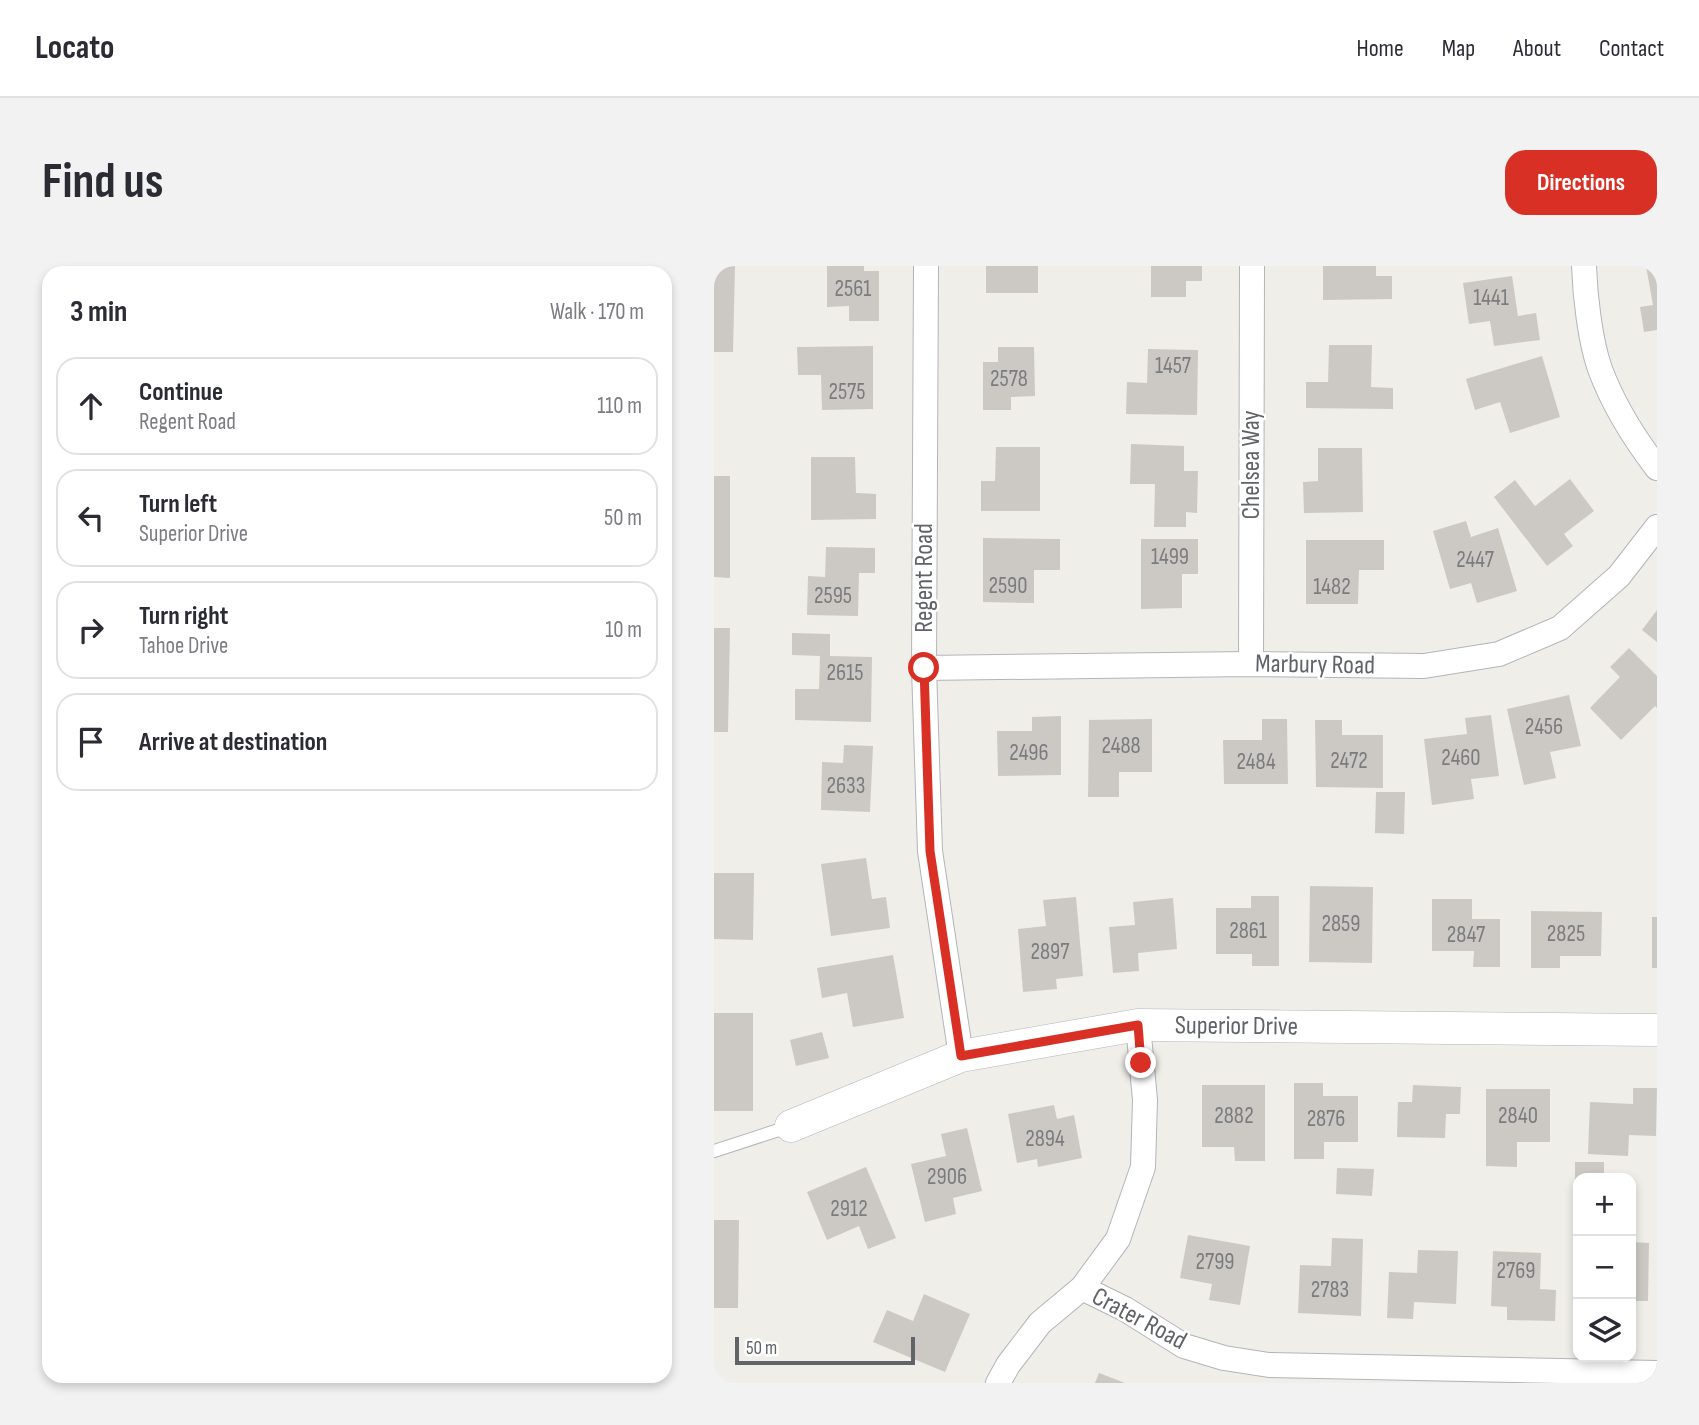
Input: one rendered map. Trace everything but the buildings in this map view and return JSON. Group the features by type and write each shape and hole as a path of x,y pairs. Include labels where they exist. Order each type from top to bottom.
{"street":[{"name":"Regent Road","path":"926,266 924,668 930,851 961,1056"},
{"name":"Chelsea Way","path":"1251,664 1252,266"},
{"path":"1584,266 1585,294 1600,368 1634,439 1657,468"},
{"name":"Marbury Road","path":"924,668 1251,664 1424,666 1499,654 1559,628 1619,576 1657,527"},
{"path":"998,1383 1007,1365 1040,1324 1082,1288 1118,1239 1143,1167 1145,1100 1138,1025"},
{"name":"Superior Drive","path":"791,1126 961,1056 1138,1025 1657,1030"},
{"name":"Crater Road","path":"1082,1288 1125,1309 1184,1346 1224,1358 1269,1365 1657,1373"}],"lane":[{"path":"714,1151 791,1126"}],"route":[{"path":"924,668 930,851 961,1056 1138,1025 1141,1063"}]}
